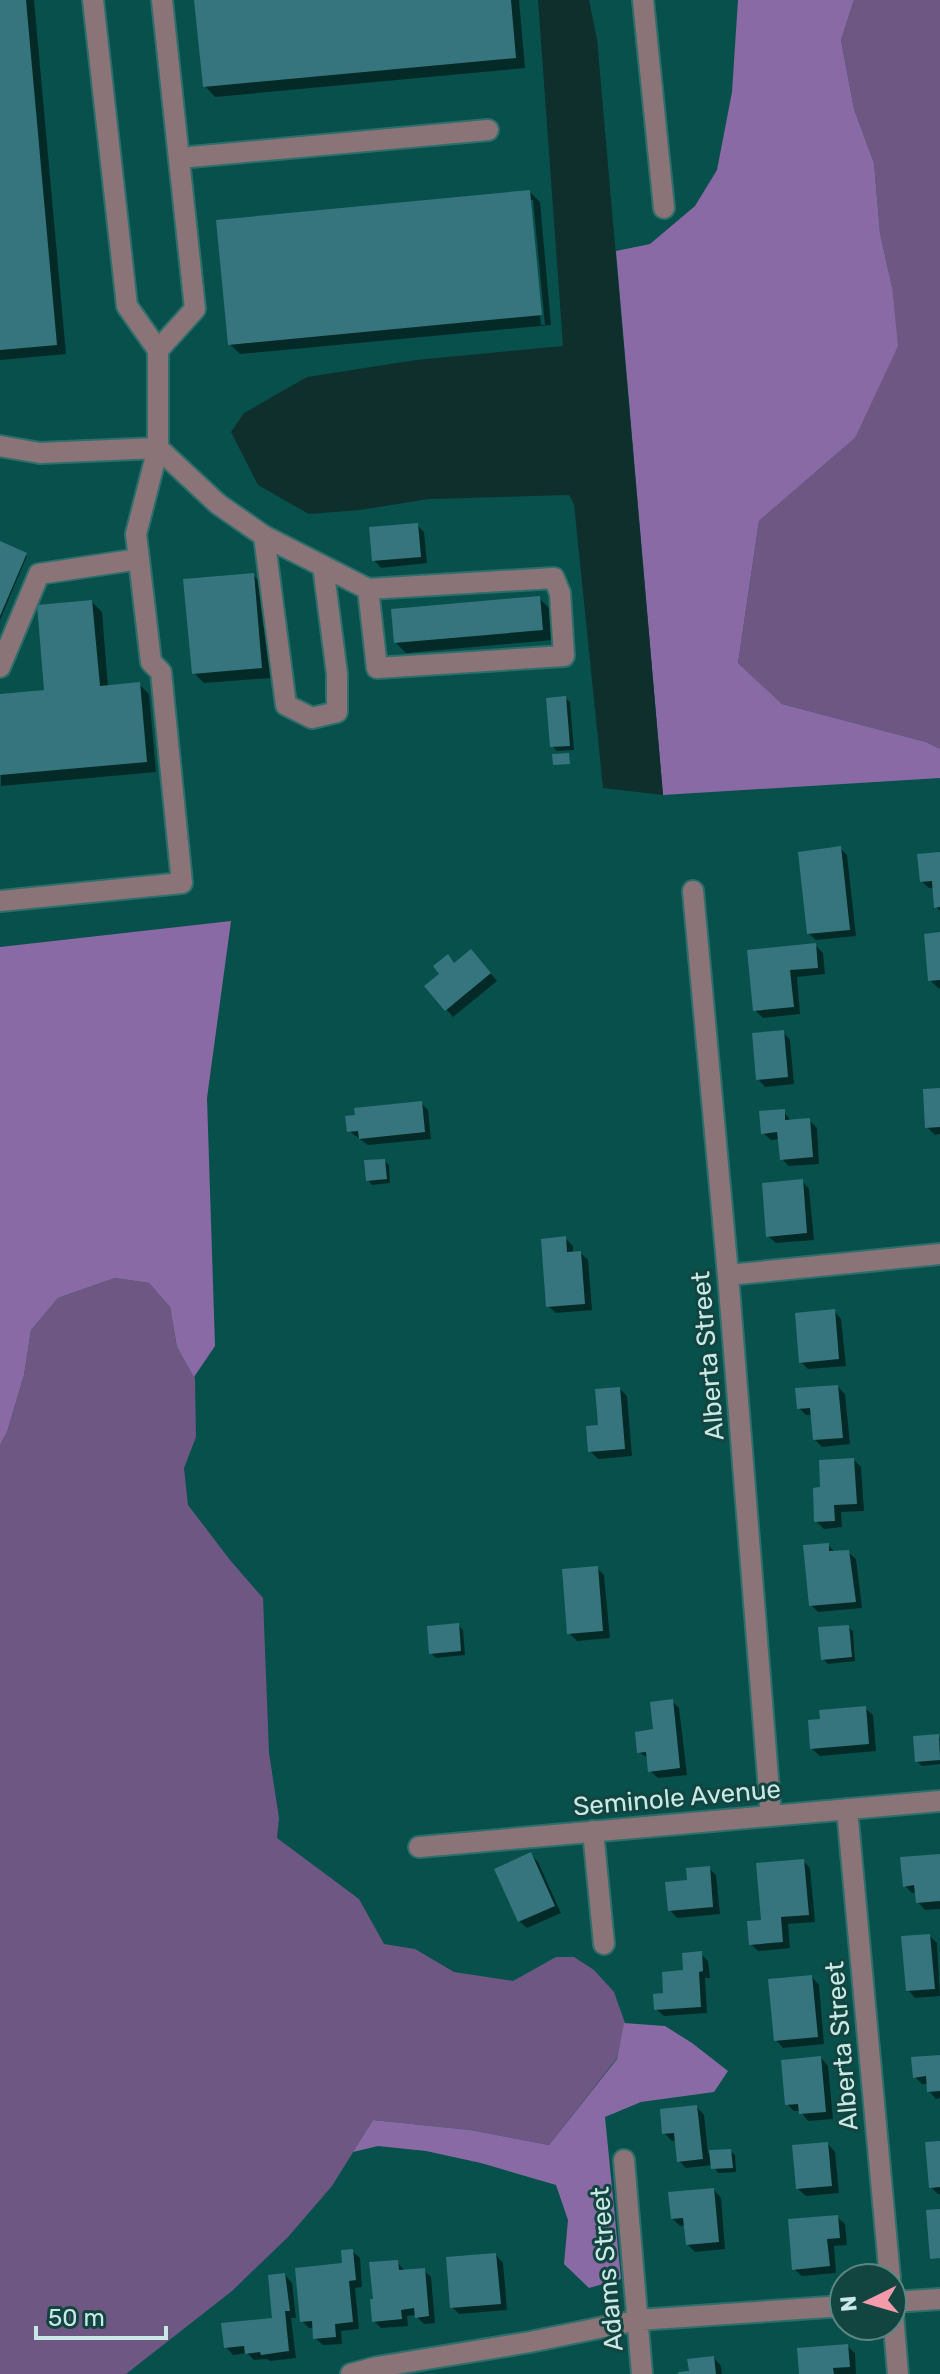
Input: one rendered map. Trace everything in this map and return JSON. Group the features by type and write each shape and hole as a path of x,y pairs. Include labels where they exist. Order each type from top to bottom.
{"street":[{"path":"0,901 182,883 161,672 151,662 136,534 158,448 158,350 127,306 93,0"},
{"path":"158,350 195,309 162,0"},
{"path":"643,0 664,208"},
{"path":"179,158 488,130"},
{"path":"0,446 40,453 158,448 218,504 264,536 368,589 554,578 560,593 564,656 377,668 368,589"},
{"path":"264,536 286,705 312,718 337,712 337,674 323,566"},
{"path":"0,667 39,574 139,559"},
{"name":"Alberta Street","path":"693,891 728,1275 771,1816"},
{"path":"728,1275 940,1254"},
{"name":"Seminole Avenue","path":"419,1847 940,1801"},
{"name":"Alberta Street","path":"847,1809 889,2262"},
{"path":"593,1831 604,1944"},
{"name":"Adams Street","path":"624,2160 642,2374"},
{"path":"908,2301 940,2299"},
{"path":"351,2374 638,2320 828,2307"},
{"path":"895,2342 898,2374"}],"shaded area":[{"path":"738,0 854,0 841,40 854,109 874,163 880,233 892,287 898,346 855,438 759,521 738,663 782,704 926,742 940,749 940,778 663,795 616,251 650,244 695,206 717,170 732,92"},
{"path":"854,0 940,0 940,749 926,742 782,704 738,663 759,521 855,438 892,287 880,233 874,163 854,109 841,40"},
{"path":"231,921 207,1098 215,1346 194,1377 177,1347 170,1307 149,1283 115,1278 58,1298 31,1330 24,1375 7,1432 0,1445 0,947"},
{"path":"115,1278 149,1283 170,1307 177,1347 195,1378 196,1437 184,1468 188,1505 263,1598 269,1753 279,1818 277,1838 359,1899 384,1944 415,1949 454,1972 513,1981 556,1957 574,1957 594,1970 614,1992 625,2023 617,2058 549,2145 470,2130 373,2120 332,2186 288,2237 232,2291 126,2374 0,2374 0,1445 7,1432 24,1375 31,1330 58,1298"},
{"path":"624,2023 665,2026 728,2071 714,2092 641,2102 605,2117 621,2279 589,2288 564,2264 568,2220 556,2185 426,2151 378,2146 353,2152 373,2120 470,2130 549,2145 617,2059"}],"water":[{"path":"538,0 589,0 597,39 663,795 603,788 574,504 569,495 429,499 309,514 258,485 231,432 244,413 307,377 416,360 563,346"}],"building":[{"path":"0,0 26,0 57,345 0,350"},
{"path":"194,0 511,0 516,58 203,87"},
{"path":"530,190 542,315 228,345 216,220"},
{"path":"418,523 421,557 372,561 369,527"},
{"path":"0,541 27,553 0,616"},
{"path":"254,573 262,668 192,674 183,579"},
{"path":"540,596 543,630 394,643 391,609"},
{"path":"92,600 100,686 140,682 147,762 0,775 0,694 44,690 37,605"},
{"path":"566,696 570,746 550,747 546,698"},
{"path":"569,753 570,764 553,765 552,754"},
{"path":"841,846 850,930 807,934 798,852"},
{"path":"940,852 940,907 934,908 932,881 920,882 917,854"},
{"path":"940,932 940,980 928,981 924,934"},
{"path":"816,943 818,968 790,970 794,1007 753,1011 747,950"},
{"path":"471,949 491,973 445,1011 424,986 439,974 433,966 448,954 454,963"},
{"path":"784,1030 788,1077 756,1080 752,1033"},
{"path":"940,1088 940,1127 925,1128 923,1089"},
{"path":"422,1101 425,1132 359,1139 358,1131 347,1132 345,1116 355,1115 354,1108"},
{"path":"785,1109 785,1120 810,1118 813,1157 780,1160 777,1132 761,1134 759,1111"},
{"path":"385,1159 387,1179 366,1181 364,1160"},
{"path":"803,1179 807,1233 766,1237 762,1183"},
{"path":"566,1236 567,1252 581,1251 585,1304 546,1307 541,1239"},
{"path":"835,1309 839,1359 799,1363 795,1313"},
{"path":"838,1385 843,1438 813,1440 810,1408 797,1409 795,1388"},
{"path":"620,1387 625,1449 588,1452 586,1426 598,1425 595,1389"},
{"path":"854,1458 857,1504 834,1505 835,1521 814,1522 813,1488 820,1487 819,1460"},
{"path":"829,1543 829,1551 849,1550 856,1602 809,1606 803,1545"},
{"path":"598,1566 603,1631 567,1634 562,1569"},
{"path":"459,1623 461,1651 429,1654 427,1626"},
{"path":"849,1625 852,1657 821,1660 818,1627"},
{"path":"673,1699 680,1768 648,1772 646,1752 637,1753 635,1732 653,1729 650,1702"},
{"path":"866,1706 869,1744 810,1749 808,1720 820,1719 819,1710"},
{"path":"939,1734 940,1760 915,1762 913,1736"},
{"path":"531,1852 555,1906 518,1922 494,1869"},
{"path":"940,1854 940,1901 916,1903 914,1885 903,1887 900,1857"},
{"path":"804,1859 809,1915 781,1917 783,1942 749,1945 747,1921 761,1920 756,1863"},
{"path":"710,1866 713,1907 668,1911 665,1882 687,1880 686,1868"},
{"path":"930,1934 935,1989 906,1991 901,1936"},
{"path":"702,1951 703,1971 699,1972 701,2007 654,2010 653,1994 663,1993 662,1972 683,1970 682,1953"},
{"path":"812,1975 818,2037 774,2041 768,1979"},
{"path":"940,2055 940,2091 927,2092 926,2076 913,2078 911,2057"},
{"path":"821,2056 826,2112 799,2114 798,2104 785,2105 781,2060"},
{"path":"697,2105 703,2159 677,2162 674,2133 662,2134 660,2109"},
{"path":"940,2141 940,2187 929,2188 925,2142"},
{"path":"828,2142 832,2186 796,2189 792,2145"},
{"path":"731,2149 733,2168 711,2169 709,2150"},
{"path":"714,2188 719,2242 686,2245 683,2218 671,2219 668,2192"},
{"path":"940,2209 940,2258 930,2259 926,2210"},
{"path":"838,2215 840,2238 827,2239 828,2266 792,2270 788,2219"},
{"path":"353,2249 356,2280 349,2281 353,2322 335,2324 336,2337 313,2339 312,2321 300,2322 295,2268 342,2263 341,2250"},
{"path":"496,2253 501,2304 450,2308 446,2257"},
{"path":"398,2260 399,2270 425,2268 429,2316 415,2318 414,2308 401,2310 402,2319 372,2322 369,2262"},
{"path":"285,2273 290,2311 285,2311 289,2351 261,2355 260,2352 245,2354 244,2346 224,2348 221,2323 272,2318 268,2275"},
{"path":"848,2344 850,2367 833,2368 834,2374 799,2374 797,2348"},
{"path":"714,2356 716,2374 678,2372 689,2371 687,2359"}]}
